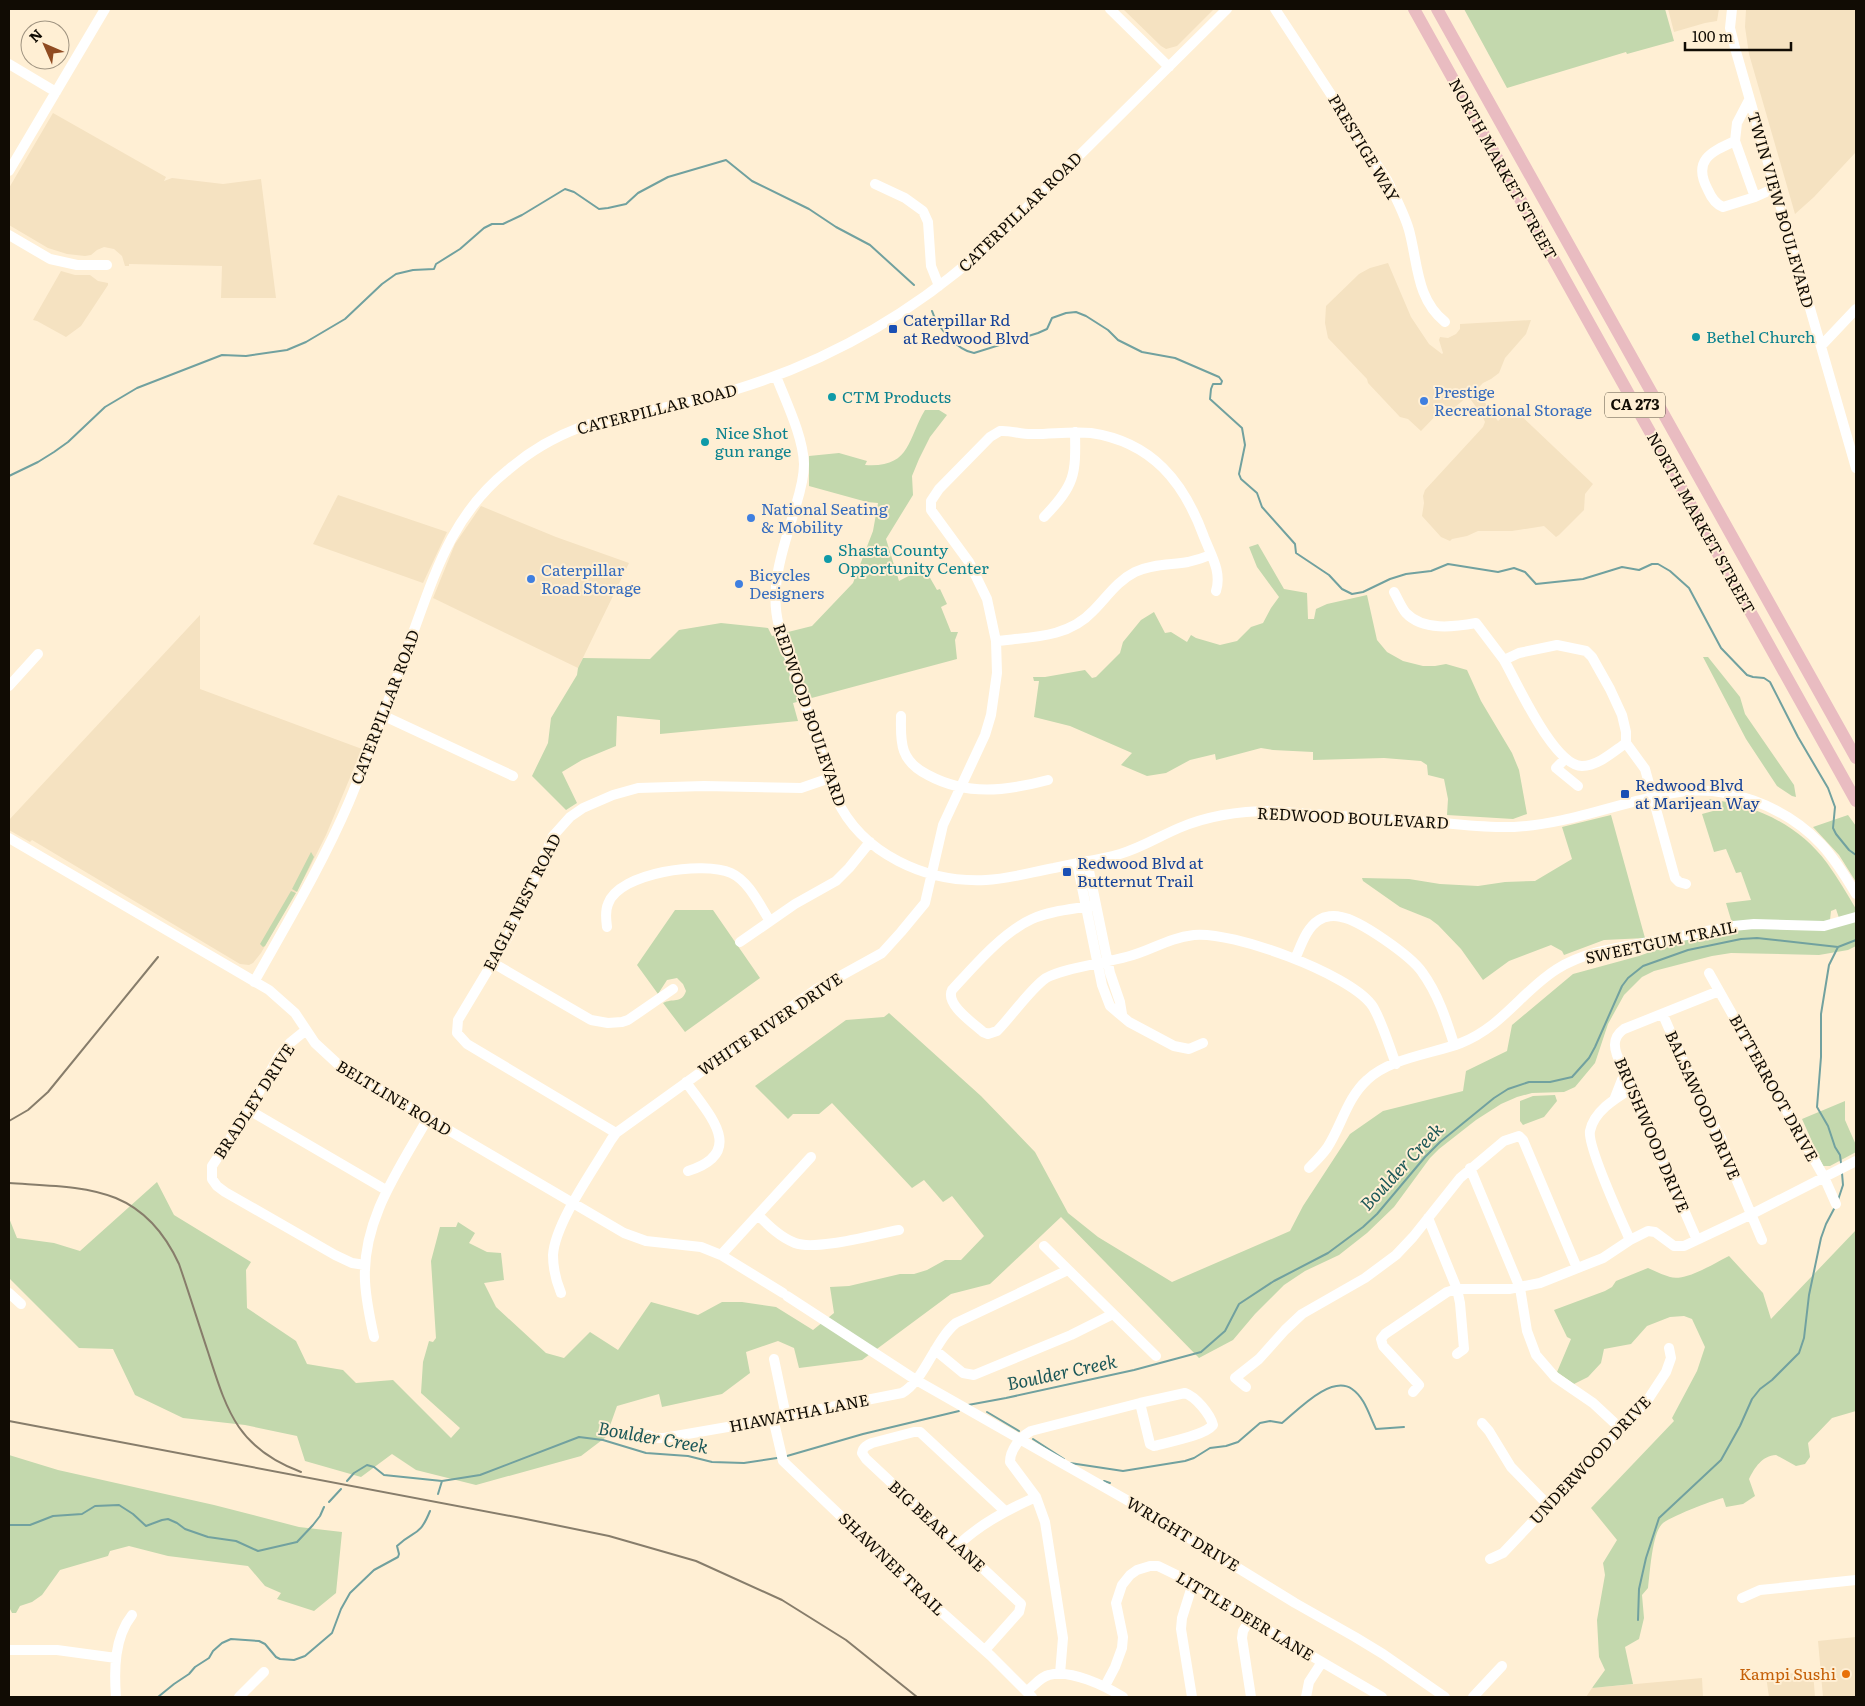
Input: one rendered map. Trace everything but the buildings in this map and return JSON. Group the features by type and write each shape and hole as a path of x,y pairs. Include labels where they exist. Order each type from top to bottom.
{"main road":[{"name":"NORTH MARKET STREET","path":"1414,9 1856,801"},
{"name":"NORTH MARKET STREET","path":"1437,9 1856,758"}],"street":[{"path":"9,172 104,9"},
{"path":"1110,9 1169,67"},
{"name":"CATERPILLAR ROAD","path":"254,982 293,915 329,847 382,715 427,592 446,548 472,506 489,487 509,469 543,445 581,427 712,397 776,376 811,362 865,335 904,311 939,286 996,238 1227,9"},
{"name":"PRESTIGE WAY","path":"1275,9 1370,152 1391,188 1408,228 1422,292 1434,313 1445,322"},
{"name":"TWIN VIEW BOULEVARD","path":"1732,9 1731,32 1749,100 1856,468"},
{"path":"9,64 56,92"},
{"path":"1749,100 1737,123 1735,141 1755,197"},
{"path":"1735,141 1716,150 1705,160 1702,168 1703,181 1718,205 1723,207 1730,205 1775,188"},
{"path":"875,184 906,198 923,211 928,222 931,266 939,286"},
{"path":"9,235 50,259 77,265 107,265"},
{"path":"1821,346 1856,310"},
{"name":"REDWOOD BOULEVARD","path":"776,376 800,443 804,464 800,492 776,581 776,615 843,812 854,828 870,842 912,869 963,880 987,880 1082,862 1132,850 1181,827 1207,818 1239,812 1272,811 1512,827 1556,821 1674,792 1701,790 1730,794 1766,805 1799,824 1832,857 1856,894"},
{"name":"WHITE RIVER DRIVE","path":"561,1293 553,1264 553,1254 560,1227 616,1133 815,990 882,953 925,903 939,838 984,735 994,704 997,673 996,640 993,623 980,582 961,550 931,510 931,501 939,489 996,433 1004,430 1032,434 1075,432"},
{"path":"1044,517 1063,497 1073,480 1075,432 1090,433 1116,440 1146,454 1160,464 1190,503 1219,576 1216,591"},
{"path":"996,640 1067,631 1082,622 1121,581 1136,572 1154,566 1188,562 1210,555"},
{"path":"1394,592 1404,610 1422,624 1437,626 1476,623 1504,660 1547,738 1565,759 1575,765 1584,766 1596,762 1626,743"},
{"path":"1504,660 1519,653 1550,645 1586,651 1592,657 1622,715 1626,732 1626,743 1645,769 1675,878 1679,882 1686,884"},
{"path":"9,686 38,654"},
{"path":"382,715 513,776"},
{"path":"901,716 901,738 904,753 925,774 946,784 960,788 999,789 1048,780"},
{"path":"1565,759 1556,768 1578,786"},
{"name":"EAGLE NEST ROAD","path":"616,1133 471,1047 457,1033 458,1020 509,935 553,836 567,820 583,808 613,795 638,788 704,786 801,788 830,778"},
{"name":"BELTLINE ROAD","path":"9,838 278,996 290,1007 322,1051 341,1067 573,1205 638,1239 691,1245 721,1255 785,1294 916,1380"},
{"path":"740,942 770,921 836,881 870,842"},
{"path":"1082,862 1103,963 1102,985 1108,1002 1114,1010 1122,1014 1129,1022 1174,1046 1189,1048 1203,1043"},
{"path":"608,927 606,916 608,903 619,890 646,876 668,870 685,869 715,869 732,874 743,882 770,921"},
{"path":"1091,906 1041,916 1024,923 998,943 954,988 950,997 952,1004 983,1032 988,1034 997,1031 1044,980 1054,974 1134,956 1168,940 1196,935 1236,940 1295,959 1337,980 1367,1000 1373,1006 1396,1064"},
{"path":"1295,959 1309,930 1320,920 1330,917 1341,917 1356,923 1403,952 1421,969 1440,1003 1454,1044"},
{"name":"SWEETGUM TRAIL","path":"1309,1168 1327,1148 1359,1088 1368,1078 1380,1070 1454,1044 1489,1029 1538,982 1572,961 1601,952 1733,926 1754,924 1824,926 1856,917"},
{"path":"493,963 582,1015 601,1023 628,1020 673,990"},
{"name":"BITTERROOT DRIVE","path":"1709,973 1824,1177 1836,1204"},
{"path":"1663,1015 1719,991"},
{"name":"BRUSHWOOD DRIVE","path":"1663,1015 1621,1032 1616,1038 1614,1046 1697,1240"},
{"name":"BALSAWOOD DRIVE","path":"1663,1015 1704,1108 1721,1138 1762,1240"},
{"name":"BRADLEY DRIVE","path":"306,1030 286,1047 249,1110 212,1166 211,1173 214,1183 225,1192 335,1255 352,1263 365,1265"},
{"path":"1613,1100 1625,1072"},
{"path":"686,1082 716,1127 721,1143 717,1153 703,1167 688,1171"},
{"path":"1630,1240 1590,1143 1589,1136 1599,1114 1613,1100 1632,1088"},
{"path":"249,1110 386,1190"},
{"path":"374,1337 366,1300 365,1265 372,1228 386,1190 428,1118"},
{"path":"1246,1387 1235,1378 1259,1359 1296,1319 1309,1309 1358,1282 1380,1267 1406,1245 1449,1190 1470,1168 1504,1142 1519,1136 1523,1140 1577,1268"},
{"path":"721,1255 811,1157"},
{"path":"1413,1392 1419,1385 1383,1346 1381,1342 1382,1337 1438,1296 1457,1289 1520,1288 1540,1283 1604,1258 1630,1240 1648,1231 1655,1232 1674,1246 1684,1246 1856,1161"},
{"path":"1470,1168 1520,1288 1530,1343 1540,1361 1555,1377 1593,1403 1621,1428"},
{"path":"758,1215 779,1234 794,1243 806,1245 821,1245 899,1230"},
{"path":"1428,1218 1457,1289 1464,1349 1457,1354"},
{"path":"1044,1246 1156,1356"},
{"path":"916,1380 935,1350 956,1323 1068,1270"},
{"path":"9,1293 21,1304"},
{"path":"935,1350 963,1373 974,1375 1071,1335 1113,1314"},
{"name":"UNDERWOOD DRIVE","path":"1490,1560 1503,1553 1647,1401 1663,1378 1671,1358 1669,1348"},
{"path":"774,1359 786,1416"},
{"name":"HIAWATHA LANE","path":"648,1436 659,1439 899,1394 916,1380"},
{"name":"WRIGHT DRIVE","path":"916,1380 1132,1503 1362,1642 1445,1697"},
{"path":"1060,1674 1063,1638 1045,1522 1036,1497 1010,1462 1011,1454 1026,1434 1037,1429 1140,1403 1184,1393 1188,1394 1208,1415 1213,1426 1211,1429 1201,1433 1154,1446 1149,1440 1140,1403"},
{"name":"SHAWNEE TRAIL","path":"773,1418 783,1461 1030,1694"},
{"path":"1482,1423 1511,1467 1548,1505"},
{"name":"BIG BEAR LANE","path":"985,1650 1019,1612 1021,1604 957,1546 862,1453 867,1445 872,1443 914,1432 923,1434 1005,1511"},
{"path":"957,1546 1005,1511 1036,1497"},
{"name":"LITTLE DEER LANE","path":"1105,1686 1122,1648 1123,1637 1116,1603 1118,1593 1126,1580 1137,1570 1158,1566 1193,1583 1382,1697"},
{"path":"1745,1596 1760,1590 1856,1580"},
{"path":"1192,1697 1181,1629 1182,1618 1193,1583"},
{"path":"116,1697 116,1658 122,1631 132,1615"},
{"path":"1250,1619 1243,1631 1242,1638 1251,1697"},
{"path":"9,1650 57,1650 116,1658"},
{"path":"1306,1697 1308,1682 1322,1662"},
{"path":"1473,1697 1502,1666"},
{"path":"239,1697 264,1672"},
{"path":"1030,1694 1043,1678 1060,1674 1083,1678 1105,1686 1123,1697"}],"shaded area":[{"path":"1123,9 1214,9 1177,46 1166,49"},
{"path":"1668,9 1719,9 1717,21 1674,32"},
{"path":"1746,9 1856,9 1856,152 1814,197 1795,214 1749,54 1745,27"},
{"path":"53,113 166,177 164,181 172,178 223,184 261,179 276,298 221,298 222,266 129,264 129,266 125,266 122,256 114,249 104,247 91,255 85,256 67,254 48,248 9,225 9,188"},
{"name":"Prestige Recreational Storage","path":"1388,263 1411,317 1429,344 1442,354 1440,337 1448,338 1456,334 1460,329 1460,324 1531,320 1526,334 1505,358 1499,373 1476,390 1498,421 1512,407 1593,484 1585,494 1584,510 1556,537 1544,526 1512,531 1478,531 1450,541 1441,537 1422,516 1425,490 1483,427 1485,422 1468,396 1454,408 1445,406 1421,431 1408,419 1400,417 1328,338 1325,323 1326,306 1359,274 1370,268"},
{"path":"61,271 75,275 90,275 98,281 108,283 81,326 66,337 33,320"},
{"path":"338,495 447,532 423,583 313,544"},
{"name":"Caterpillar Road Storage","path":"481,506 556,537 629,563 578,668 433,598 455,544"},
{"path":"200,615 200,689 362,749 326,835 309,869 261,953 249,965 240,964 32,840 30,842 9,830 9,820"},
{"path":"1856,1637 1856,1697 1823,1697 1818,1641"},
{"path":"1813,1671 1815,1697 1769,1697 1766,1676"},
{"path":"1702,1678 1703,1697 1586,1697 1592,1688"}],"green space":[{"path":"1464,9 1665,9 1674,41 1627,54 1626,52 1507,88"},
{"path":"925,410 939,410 947,415 930,437 919,459 912,476 913,495 886,539 899,581 920,570 925,577 929,576 937,590 940,589 947,604 941,607 951,632 958,632 955,640 957,659 793,703 798,721 660,734 660,720 617,716 616,746 582,760 562,772 577,803 566,810 532,776 548,743 551,718 577,675 583,658 650,659 679,630 721,623 768,628 772,636 812,626 853,583 873,531 878,503 867,502 809,486 809,456 839,453 867,461 865,465 880,465 891,462 906,450"},
{"path":"1258,544 1284,589 1307,593 1308,619 1314,619 1316,609 1327,604 1367,595 1377,640 1387,652 1403,661 1423,666 1446,664 1467,670 1481,701 1512,753 1519,770 1527,814 1513,819 1447,815 1448,799 1444,779 1428,775 1427,765 1421,761 1384,758 1313,760 1313,752 1261,748 1216,760 1215,754 1190,760 1166,773 1147,776 1121,765 1132,753 1070,726 1034,717 1039,681 1034,681 1033,677 1045,677 1085,670 1092,678 1096,677 1120,653 1123,642 1141,620 1154,612 1165,633 1171,632 1187,642 1191,635 1220,645 1237,641 1251,627 1263,623 1279,597 1257,567 1249,547"},
{"path":"1703,657 1708,657 1740,697 1745,714 1794,785 1796,797 1777,786 1746,739"},
{"path":"1709,799 1743,806 1760,812 1790,828 1803,838 1827,863 1856,909 1856,914 1839,918 1836,909 1831,911 1830,920 1828,921 1732,923 1726,903 1751,900 1741,872 1736,873 1726,849 1714,852 1702,814 1713,811 1714,804 1709,803"},
{"path":"1611,815 1645,938 1604,940 1564,955 1562,951 1551,945 1509,961 1483,980 1461,949 1438,925 1430,919 1400,907 1363,881 1362,878 1409,879 1440,884 1478,886 1505,882 1535,881 1572,859 1562,827"},
{"path":"1848,815 1856,826 1856,882 1839,855 1813,827"},
{"path":"311,852 314,857 297,892 292,889"},
{"path":"291,891 296,893 263,947 260,944"},
{"path":"675,910 713,910 760,978 685,1032 663,1003 682,998 686,991 683,984 677,978 667,980 658,994 637,965"},
{"path":"1856,920 1856,946 1848,950 1819,955 1731,953 1654,971 1642,977 1624,995 1608,1024 1595,1063 1575,1087 1564,1092 1532,1093 1517,1097 1501,1104 1476,1120 1430,1158 1394,1207 1367,1233 1339,1255 1305,1271 1284,1285 1255,1314 1233,1340 1199,1358 1061,1217 990,1284 951,1294 862,1360 799,1368 794,1348 778,1341 746,1352 750,1373 722,1394 662,1407 659,1394 617,1406 606,1437 581,1456 476,1485 416,1470 392,1454 361,1477 305,1461 297,1436 245,1425 183,1418 135,1395 113,1349 79,1348 9,1278 9,1218 17,1238 54,1243 80,1251 157,1182 174,1215 251,1262 246,1270 247,1308 296,1341 307,1364 343,1370 356,1383 393,1380 451,1438 460,1428 421,1393 423,1362 429,1341 433,1342 436,1338 431,1261 440,1227 456,1227 458,1222 475,1233 469,1243 487,1252 501,1253 504,1280 484,1283 496,1307 546,1353 564,1358 590,1332 618,1350 651,1302 698,1315 722,1302 742,1302 776,1307 813,1330 834,1313 830,1287 849,1286 900,1274 914,1274 927,1270 945,1260 961,1260 984,1236 952,1196 943,1202 924,1180 912,1188 832,1103 819,1114 793,1114 788,1119 755,1086 846,1020 884,1017 889,1013 981,1096 1035,1152 1068,1213 1098,1237 1172,1282 1290,1231 1303,1206 1350,1134 1383,1111 1463,1091 1466,1071 1507,1051 1512,1025 1573,974 1639,956 1681,941 1735,929"},
{"path":"1555,1095 1557,1101 1544,1117 1523,1125 1520,1121 1520,1101 1533,1096"},
{"path":"1845,1101 1845,1120 1856,1145 1856,1152 1830,1166 1823,1166 1802,1119"},
{"path":"1856,1230 1856,1411 1832,1418 1808,1443 1810,1457 1805,1464 1796,1466 1776,1455 1763,1460 1756,1466 1749,1479 1755,1496 1743,1504 1726,1507 1723,1498 1672,1518 1662,1524 1654,1545 1648,1588 1642,1595 1644,1618 1639,1639 1625,1647 1633,1684 1592,1688 1605,1670 1599,1657 1597,1620 1605,1575 1603,1563 1617,1540 1591,1508 1674,1421 1672,1418 1697,1371 1705,1347 1692,1319 1684,1316 1670,1317 1647,1326 1631,1344 1604,1349 1601,1363 1588,1377 1574,1384 1557,1372 1571,1339 1567,1337 1554,1310 1605,1291 1612,1287 1616,1281 1648,1268 1670,1277 1684,1277 1729,1256 1763,1293 1771,1319"},
{"path":"9,1455 58,1470 214,1505 299,1527 342,1532 336,1593 314,1611 277,1599 281,1593 265,1586 248,1566 168,1556 129,1546 110,1551 108,1556 60,1570 42,1595 32,1602 20,1606 16,1613 12,1613 9,1607"}],"waterway":[{"path":"9,476 54,452 68,442 105,407 137,388 222,355 246,356 287,350 306,342 345,319 382,284 396,274 413,270 434,269 436,264 460,249 484,228 492,224 503,224 522,215 565,189 574,192 599,209 608,208 626,204 638,193 668,177 726,160 752,181 809,209 836,227 870,245 914,285"},
{"path":"932,311 943,331 961,348 974,353 1038,333 1047,329 1052,318 1076,312 1108,330 1118,340 1142,352 1175,358 1219,377 1222,381 1221,384 1213,384 1210,399 1242,428 1245,445 1239,474 1241,479 1257,493 1262,507 1295,544 1296,553 1329,575 1342,589 1352,594 1363,592 1390,579 1406,574 1431,571 1448,564 1498,572 1514,568 1525,572 1536,584 1583,579 1622,567 1639,570 1652,564 1658,564 1670,571 1689,588 1721,648 1747,675 1764,678 1770,682 1798,737 1828,788 1835,807 1833,828 1849,850 1856,855"},
{"name":"Boulder Creek","path":"968,1405 1134,1370 1201,1352 1225,1331 1239,1304 1274,1281 1328,1253 1363,1227 1377,1214 1440,1142 1494,1098 1508,1089 1529,1082 1550,1082 1572,1077 1589,1058 1622,986 1628,978 1643,966 1688,950 1741,939 1757,938 1838,947 1856,940"},
{"path":"1838,947 1829,965 1821,1014 1821,1057 1817,1107 1828,1126 1835,1147 1840,1155 1841,1163"},
{"path":"1838,1200 1843,1185 1842,1173"},
{"path":"1638,1620 1639,1589 1646,1558 1659,1518 1721,1460 1740,1426 1752,1399 1760,1389 1772,1380 1799,1353 1804,1338 1809,1295 1821,1238 1835,1207"},
{"path":"1070,1463 1123,1471 1185,1461 1210,1448 1238,1442 1260,1423 1270,1421 1282,1423 1305,1403 1334,1386 1344,1386 1356,1393 1363,1402 1376,1429 1404,1427"},
{"name":"Boulder Creek","path":"787,1456 863,1434 959,1411"},
{"path":"987,1412 1019,1431"},
{"name":"Boulder Creek","path":"438,1494 442,1481 480,1475 579,1437 603,1440 646,1453 688,1456 712,1462 744,1463 777,1458"},
{"path":"1033,1439 1064,1459"},
{"name":"Boulder Creek","path":"347,1481 354,1473 367,1465 374,1467 384,1475 442,1481"},
{"path":"1104,1481 1110,1483"},
{"name":"Boulder Creek","path":"329,1502 341,1489"},
{"name":"Boulder Creek","path":"9,1525 30,1525 53,1516 82,1514 95,1506 119,1505 146,1526 168,1519 185,1529 208,1537 236,1541 258,1551 297,1542 320,1516 324,1507"},
{"path":"158,1697 209,1658 213,1651 222,1643 231,1639 259,1641 265,1644 280,1659 294,1660 305,1656 332,1633 341,1609 350,1593 374,1570 398,1557 397,1546 423,1525 430,1511"}],"railway":[{"path":"9,1121 28,1110 48,1092 158,957"},
{"path":"9,1183 62,1187 109,1195 129,1205 148,1218 164,1238 179,1264 222,1392 229,1410 238,1425 248,1439 262,1451 279,1462 301,1472"},
{"path":"9,1421 521,1518 609,1536 696,1561 782,1600 846,1640 917,1697"}],"place":[{"name":"Caterpillar Rd at Redwood Blvd","path":"893,329"},
{"name":"Bethel Church","path":"1696,337"},
{"name":"CTM Products","path":"832,397"},
{"name":"Prestige Recreational Storage","path":"1424,401"},
{"name":"Nice Shot gun range","path":"705,442"},
{"name":"National Seating & Mobility","path":"751,518"},
{"name":"Shasta County Opportunity Center","path":"828,559"},
{"name":"Caterpillar Road Storage","path":"531,579"},
{"name":"Bicycles Designers","path":"739,584"},
{"name":"Redwood Blvd at Marijean Way","path":"1625,794"},
{"name":"Redwood Blvd at Butternut Trail","path":"1067,872"},
{"name":"Kampi Sushi","path":"1846,1674"}]}
